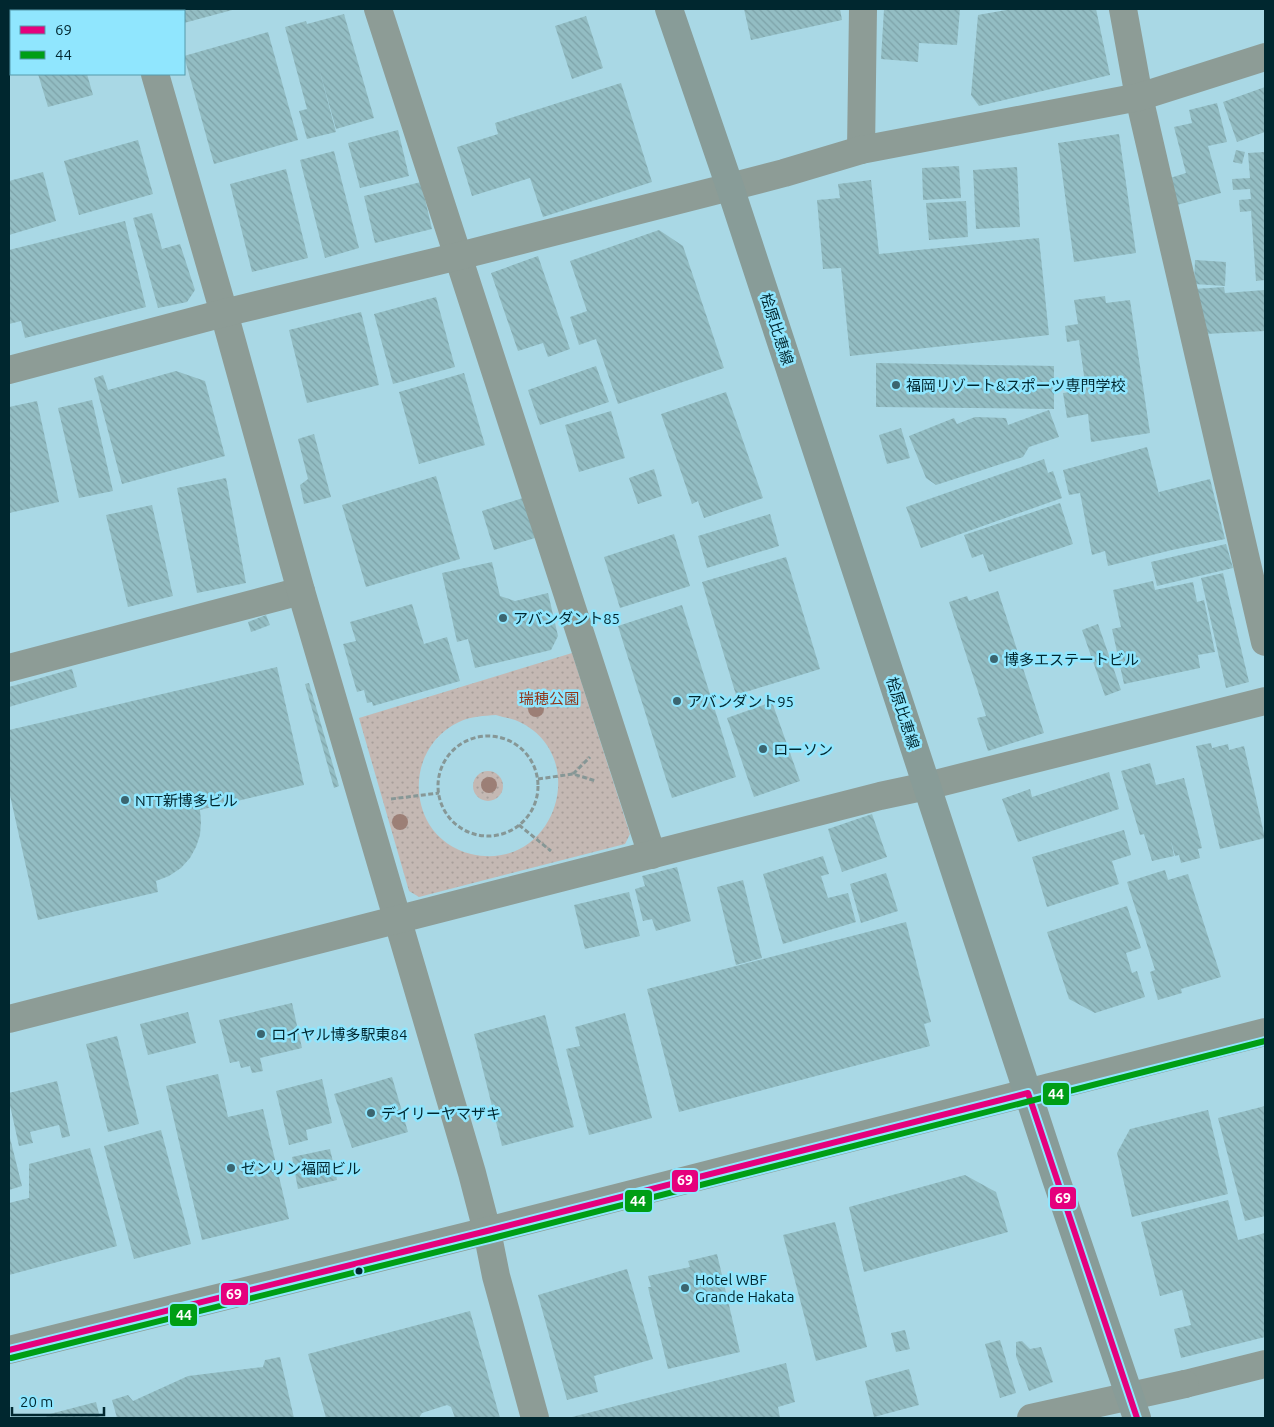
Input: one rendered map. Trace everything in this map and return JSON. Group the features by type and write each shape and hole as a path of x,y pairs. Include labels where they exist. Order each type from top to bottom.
{"main road":[{"name":"桧原比恵線","path":"669,9 730,187 1028,1093 1134,1407"}],"street":[{"path":"378,9 652,855"},
{"path":"861,150 863,9"},
{"path":"1123,9 1139,97 1265,642"},
{"path":"9,370 224,313 784,174 861,150 1139,97 1265,58"},
{"path":"155,75 301,591 472,1173 496,1276 535,1418"},
{"path":"9,668 301,591"},
{"path":"9,1019 880,796 927,786 1265,701"},
{"path":"9,1350 487,1231 1265,1032"},
{"path":"1031,1418 1134,1407 1186,1384 1265,1364"}],"path":[{"path":"481,736 507,739 518,746 528,754 538,779 535,804 529,815 508,832 496,835 470,832 459,826 443,806 439,793 440,774 449,756 463,744 481,736"},
{"path":"538,779 573,774 633,793"},
{"path":"364,803 439,793"},
{"path":"519,825 550,849 563,878"}],"green space":[{"name":"瑞穂公園","path":"572,653 630,834 625,844 419,897 409,891 359,718","holes":["496,715 515,720 539,736 553,757 558,782 554,806 543,829 525,846 501,855 471,854 447,843 429,824 419,795 421,766 435,740 446,730 468,719"]},
{"path":"488,771 499,775 503,786 499,797 488,801 477,797 473,786 477,775"}],"building":[{"path":"32,9 102,9 99,10"},
{"path":"236,9 185,23 185,10 174,10"},
{"path":"744,9 840,9 842,20 751,40"},
{"path":"884,9 960,9 957,45 919,43 918,62 881,59"},
{"path":"1012,9 1096,9 1110,75 979,106 971,95 978,15"},
{"path":"344,14 374,118 336,129 318,65 336,132 307,139 299,111 307,109 285,27 306,21 307,24"},
{"path":"586,16 603,68 572,79 555,26"},
{"path":"268,32 298,140 214,164 185,56"},
{"path":"38,75 87,75 93,95 48,107"},
{"path":"621,83 652,182 543,217 530,178 472,196 457,147 498,134 495,123"},
{"path":"1265,87 1265,132 1237,142 1223,102"},
{"path":"1217,103 1227,142 1208,146 1221,193 1177,205 1170,178 1186,173 1174,127 1192,123 1189,110"},
{"path":"398,130 409,176 360,188 348,143"},
{"path":"1119,134 1136,253 1074,262 1058,143"},
{"path":"138,140 153,194 79,215 64,161"},
{"path":"1236,150 1245,152 1242,164 1233,162"},
{"path":"334,151 359,248 325,258 300,160"},
{"path":"1265,152 1265,280 1256,281 1251,211 1240,212 1239,200 1251,199 1250,189 1233,190 1232,179 1250,178 1248,153"},
{"path":"959,166 961,198 923,200 922,168"},
{"path":"1017,167 1020,227 976,229 973,170"},
{"path":"286,169 308,258 252,272 230,184"},
{"path":"43,172 56,221 9,235 9,181"},
{"path":"871,180 879,254 1039,238 1049,335 850,356 841,268 823,269 817,200 840,198 838,184"},
{"path":"421,182 432,229 375,243 364,196"},
{"path":"966,201 968,237 929,240 926,203"},
{"path":"152,213 162,249 180,244 195,290 187,302 158,308 133,218"},
{"path":"125,221 146,307 25,338 21,321 9,324 9,250"},
{"path":"659,230 683,246 724,368 618,404 596,339 579,345 570,317 587,311 570,261"},
{"path":"538,256 570,349 548,357 543,343 518,351 491,273"},
{"path":"1195,260 1226,262 1225,286 1194,284"},
{"path":"1224,287 1225,293 1265,290 1265,331 1205,334 1194,289"},
{"path":"1105,296 1106,303 1130,300 1150,433 1091,442 1088,414 1067,418 1063,393 1086,390 1079,340 1067,342 1065,326 1078,324 1074,300"},
{"path":"436,297 455,367 393,384 374,314"},
{"path":"361,312 379,385 307,403 289,330"},
{"path":"876,363 1054,366 1054,409 876,407"},
{"path":"596,366 609,402 540,425 528,390"},
{"path":"176,371 205,381 225,456 122,484 94,378 103,375 108,390"},
{"path":"464,373 485,445 419,464 399,392"},
{"path":"726,392 763,498 704,518 698,501 692,504 661,414"},
{"path":"92,400 113,491 79,498 58,408"},
{"path":"37,401 59,502 9,513 9,407"},
{"path":"1049,410 1059,437 1029,447 1023,457 936,485 926,478 909,436 954,418 957,424 975,417 1006,418 1008,425"},
{"path":"611,411 625,458 579,472 565,425"},
{"path":"901,428 910,458 887,464 879,435"},
{"path":"314,434 331,497 304,504 300,485 308,479 298,439"},
{"path":"1147,447 1160,498 1159,492 1210,479 1225,539 1108,566 1105,551 1092,555 1080,493 1069,495 1063,470"},
{"path":"1044,459 1048,473 1053,471 1062,498 921,548 906,507"},
{"path":"654,469 662,496 638,504 629,478"},
{"path":"436,476 460,559 366,587 342,505"},
{"path":"226,478 246,583 197,593 177,488"},
{"path":"523,498 535,538 494,550 482,511"},
{"path":"1060,503 1073,544 989,572 983,554 972,558 964,535"},
{"path":"152,505 173,596 128,607 106,515"},
{"path":"770,514 779,546 707,568 698,536"},
{"path":"674,534 690,586 620,608 604,557"},
{"path":"1226,544 1233,568 1157,586 1151,562"},
{"path":"786,557 820,669 736,695 702,582"},
{"name":"アバンダント85","path":"492,562 500,596 515,601 548,593 558,636 551,650 475,668 468,639 457,642 442,573"},
{"path":"1223,573 1249,682 1226,688 1201,578"},
{"path":"1153,581 1155,590 1193,582 1197,602 1204,600 1215,652 1198,655 1200,668 1124,684 1112,629 1121,627 1113,590"},
{"name":"博多エステートビル","path":"998,591 1044,733 988,751 977,718 986,716 949,602 967,596 969,601"},
{"path":"412,604 424,644 447,637 460,681 373,706 372,702 367,703 364,690 357,692 343,644 356,641 350,622"},
{"name":"アバンダント95","path":"682,605 736,777 672,798 618,626"},
{"path":"266,615 270,625 251,632 248,622"},
{"path":"1098,624 1121,690 1105,696 1082,630"},
{"name":"NTT新博多ビル","path":"277,667 304,785 200,810 200,835 196,847 190,858 181,868 169,876 156,881 158,892 38,920 9,791 9,730"},
{"path":"72,669 77,687 9,707 9,687"},
{"path":"309,683 339,786 334,788 305,684"},
{"name":"ローソン","path":"772,702 800,781 754,797 727,718"},
{"path":"1211,743 1212,748 1228,744 1229,750 1244,746 1265,838 1220,849 1196,746"},
{"path":"1150,763 1156,785 1184,778 1202,848 1198,849 1200,858 1181,863 1179,855 1175,856 1171,841 1174,856 1152,861 1144,834 1140,835 1121,771"},
{"path":"1109,772 1119,809 1018,842 1002,799 1030,789 1032,797"},
{"path":"872,814 887,857 842,872 828,829"},
{"path":"1124,830 1131,855 1112,861 1119,884 1047,907 1032,857"},
{"path":"823,856 829,874 821,876 828,898 848,893 856,922 783,944 763,874"},
{"path":"677,867 691,921 656,931 652,919 643,921 635,889 645,886 642,876"},
{"path":"1165,870 1168,880 1188,874 1221,977 1181,989 1182,993 1158,1000 1150,972 1155,970 1127,882"},
{"path":"886,873 898,911 861,923 850,884"},
{"path":"743,880 762,958 736,965 717,887"},
{"path":"629,892 640,936 585,949 574,905"},
{"path":"1127,906 1141,948 1126,953 1132,973 1137,971 1145,997 1095,1013 1069,999 1047,932"},
{"path":"906,922 931,1022 924,1024 930,1046 679,1112 647,989"},
{"name":"ロイヤル博多駅東84","path":"292,1003 302,1048 260,1058 263,1071 252,1073 250,1066 241,1068 239,1061 230,1063 219,1020"},
{"path":"188,1012 196,1043 148,1055 140,1024"},
{"path":"625,1013 652,1118 589,1135 566,1049 580,1046 575,1027"},
{"path":"545,1015 574,1127 502,1146 474,1034"},
{"path":"117,1036 139,1124 108,1132 86,1044"},
{"name":"ゼンリン福岡ビル","path":"218,1074 228,1117 263,1109 289,1219 202,1240 166,1086"},
{"name":"デイリーヤマザキ","path":"392,1077 408,1132 352,1148 334,1094"},
{"path":"322,1079 332,1123 306,1130 308,1140 289,1145 276,1091"},
{"path":"57,1081 70,1136 62,1138 59,1125 30,1132 33,1143 19,1146 9,1093"},
{"path":"1265,1106 1265,1216 1245,1221 1218,1118"},
{"path":"1208,1110 1228,1194 1132,1217 1117,1153 1130,1129"},
{"path":"161,1130 191,1244 134,1259 104,1146"},
{"path":"9,1134 22,1186 9,1190"},
{"path":"90,1148 117,1246 9,1275 9,1203 29,1198 29,1164"},
{"path":"330,1149 337,1180 298,1189 292,1157"},
{"path":"965,1175 996,1192 1008,1232 864,1272 849,1207"},
{"path":"1228,1200 1238,1240 1265,1233 1265,1337 1181,1358 1174,1329 1191,1325 1182,1290 1160,1296 1141,1222"},
{"path":"835,1222 867,1347 816,1361 783,1235"},
{"path":"717,1254 740,1352 668,1369 648,1287 651,1287 648,1276 690,1267 688,1261"},
{"path":"627,1269 653,1359 594,1376 598,1392 567,1400 538,1295"},
{"path":"470,1311 500,1418 455,1418 451,1407 447,1405 422,1413 419,1418 326,1418 308,1354"},
{"path":"905,1330 910,1349 896,1352 891,1333"},
{"path":"1000,1340 1016,1393 1000,1398 985,1344"},
{"path":"1022,1341 1030,1349 1041,1347 1053,1382 1029,1391 1016,1356 1016,1342"},
{"path":"280,1357 294,1418 117,1418 112,1400 128,1395 133,1401 188,1376 263,1367 265,1360"},
{"path":"786,1363 795,1402 778,1407 780,1418 568,1418"},
{"path":"909,1369 919,1405 874,1417 865,1381"},
{"path":"96,1402 100,1418 47,1418 46,1415"}],"transit line":[{"name":"44","path":"11,1358 489,1239 1265,1041"},
{"name":"69","path":"9,1350 487,1231 1028,1093 1137,1418"}],"place":[{"name":"福岡リゾート&スポーツ専門学校","path":"896,385"},
{"name":"アバンダント85","path":"503,618"},
{"name":"博多エステートビル","path":"994,659"},
{"name":"アバンダント95","path":"677,701"},
{"name":"ローソン","path":"763,749"},
{"name":"NTT新博多ビル","path":"125,800"},
{"name":"ロイヤル博多駅東84","path":"261,1034"},
{"name":"デイリーヤマザキ","path":"371,1113"},
{"name":"ゼンリン福岡ビル","path":"231,1168"},
{"name":"Hotel WBF Grande Hakata","path":"685,1288"}]}
